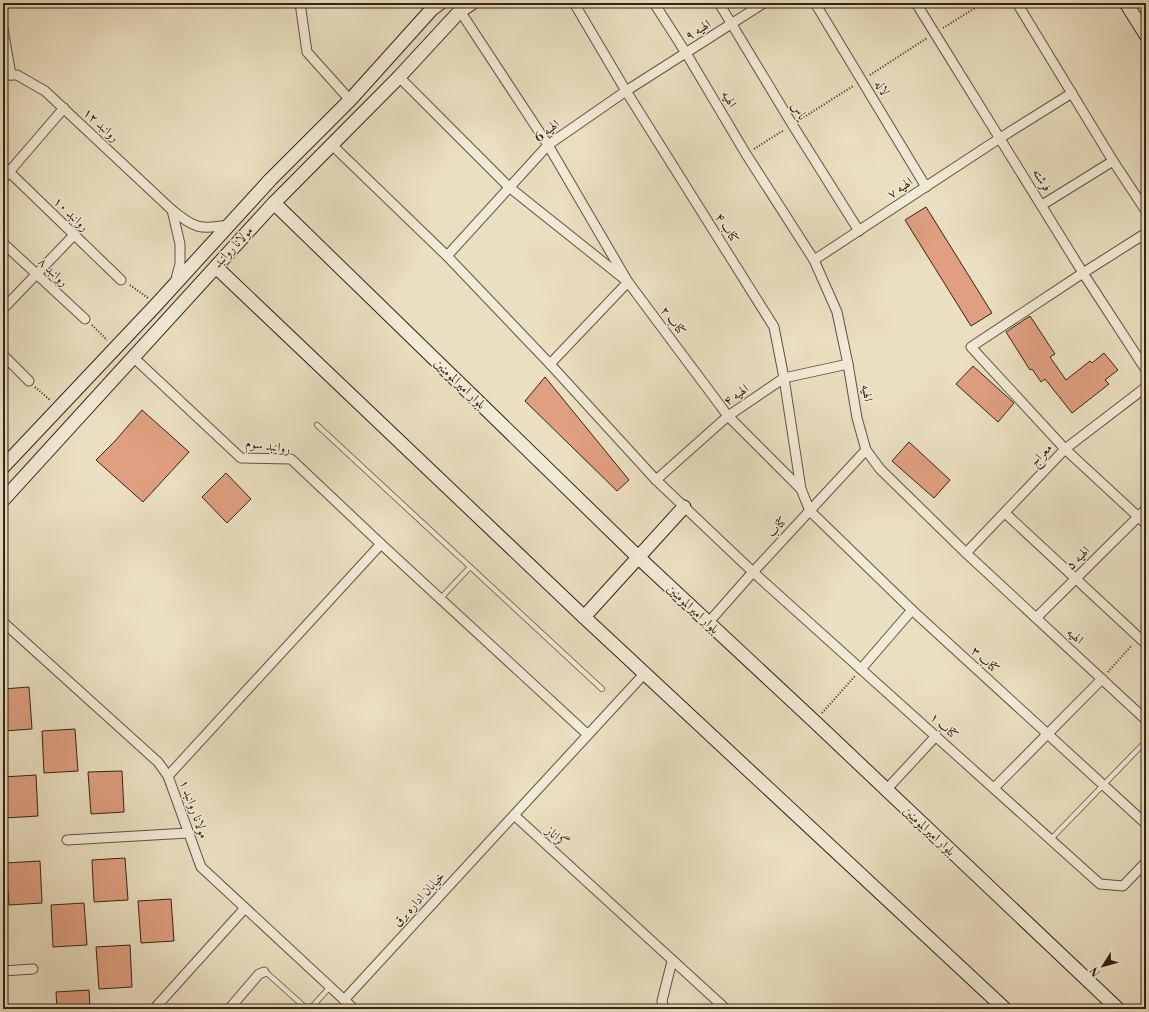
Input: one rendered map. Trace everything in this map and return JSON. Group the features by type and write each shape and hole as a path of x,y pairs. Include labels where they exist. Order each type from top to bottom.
{"street":[{"path":"300,3 307,52 350,100"},
{"name":"مولانا روانبد","path":"6,462 116,348 270,180 350,100 432,9 440,3"},
{"name":"مولانا روانبد","path":"3,500 274,203 398,77 460,11 472,3"},
{"name":"کتاب ۴","path":"574,3 626,91 774,327 784,378 801,489"},
{"name":"الهیه","path":"654,3 686,53 746,154 814,260 837,312 857,418 866,450 880,469 966,553 1146,720"},
{"name":"یاس","path":"719,3 859,231"},
{"name":"الهیه ۹","path":"686,53 764,3"},
{"name":"لاله","path":"815,3 926,187"},
{"name":"فرشته","path":"916,3 1083,273 1146,370"},
{"path":"1017,3 1113,161 1146,211"},
{"path":"1126,3 1146,35"},
{"path":"460,11 548,145 628,282 550,364"},
{"path":"3,29 7,75"},
{"name":"الهیه 6","path":"447,256 548,145 626,91 686,53"},
{"name":"روانبد ۱۲","path":"7,75 18,75 45,91 172,210 186,221 201,228 228,225"},
{"name":"کتاب ۲","path":"398,77 509,187 628,282 728,416 801,489"},
{"name":"الهیه ۷","path":"814,260 1000,138 1072,93"},
{"path":"5,172 64,108"},
{"name":"کتاب ۱","path":"332,145 447,256 550,364 656,480 684,507 753,572 1100,884 1123,886 1146,862"},
{"path":"1042,205 1113,161"},
{"name":"روانبد ۱۰","path":"5,172 121,280"},
{"name":"بلوار امیرالمومنین","path":"274,203 639,558 814,721 1118,1009"},
{"path":"172,210 180,244 180,264 175,283 188,296"},
{"path":"228,225 242,238"},
{"path":"1146,233 971,347 1065,448 1146,524"},
{"path":"3,309 74,235"},
{"name":"روانبد ۸","path":"3,243 85,319"},
{"path":"216,267 584,616 1005,1009"},
{"path":"3,355 29,381"},
{"name":"روانبد سوم","path":"133,357 242,458 291,459 587,734"},
{"name":"الهیه ۴","path":"656,480 728,416 784,378 848,364"},
{"name":"معراج","path":"966,553 1065,448 1146,387"},
{"path":"58,408 73,423"},
{"name":"کتاب","path":"708,623 866,450"},
{"path":"801,489 810,510"},
{"path":"584,616 639,558 684,507"},
{"name":"الهیه ۵","path":"1036,618 1146,509"},
{"name":"کتاب ۳","path":"810,510 912,610 1146,824"},
{"path":"1005,513 1146,644"},
{"path":"168,776 381,544"},
{"path":"861,669 912,610"},
{"name":"مولانا روانبد ۱","path":"3,622 158,762 168,776 201,867 354,1009"},
{"path":"514,815 587,734 645,673"},
{"path":"994,788 1102,679"},
{"path":"886,790 936,736"},
{"name":"گراناز","path":"514,815 726,1009"},
{"name":"خیابان اداره برق","path":"344,1000 514,815"},
{"path":"67,840 188,833"},
{"path":"154,1009 245,908"},
{"path":"664,1009 662,1001 672,961"},
{"path":"3,971 33,969"},
{"path":"228,1009 259,974 264,972"}],"lane":[{"path":"317,425 602,689"},
{"path":"440,599 470,567"},
{"path":"1051,839 1102,784 1146,741"},
{"path":"264,972 308,1009 330,987"}],"path":[{"path":"121,280 137,289 156,305"},
{"path":"85,319 116,348"},
{"path":"29,381 58,408"},
{"path":"1102,679 1139,638"},
{"path":"814,721 861,669"}],"building":[{"path":"926,207 992,313 971,326 905,220"},
{"path":"1030,316 1055,354 1050,357 1066,380 1090,361 1092,363 1104,353 1118,370 1105,380 1109,384 1072,413 1045,379 1041,382 1032,369 1030,370 1006,332"},
{"path":"973,366 1014,403 998,422 956,384"},
{"path":"545,377 629,480 617,491 525,401"},
{"path":"142,410 189,452 143,502 96,460"},
{"path":"909,442 950,480 934,498 892,461"},
{"path":"226,473 251,499 227,523 202,497"},
{"path":"29,687 32,729 3,731 3,689"},
{"path":"75,729 78,771 44,773 42,731"},
{"path":"122,771 124,812 91,814 88,772"},
{"path":"36,775 38,816 5,818 3,777"},
{"path":"125,858 128,900 94,902 92,860"},
{"path":"40,861 42,903 9,905 6,863"},
{"path":"171,899 174,941 141,943 138,901"},
{"path":"84,903 87,945 53,947 51,905"},
{"path":"130,945 132,987 99,989 96,947"},
{"path":"89,990 90,1009 57,1009 56,992"}]}
